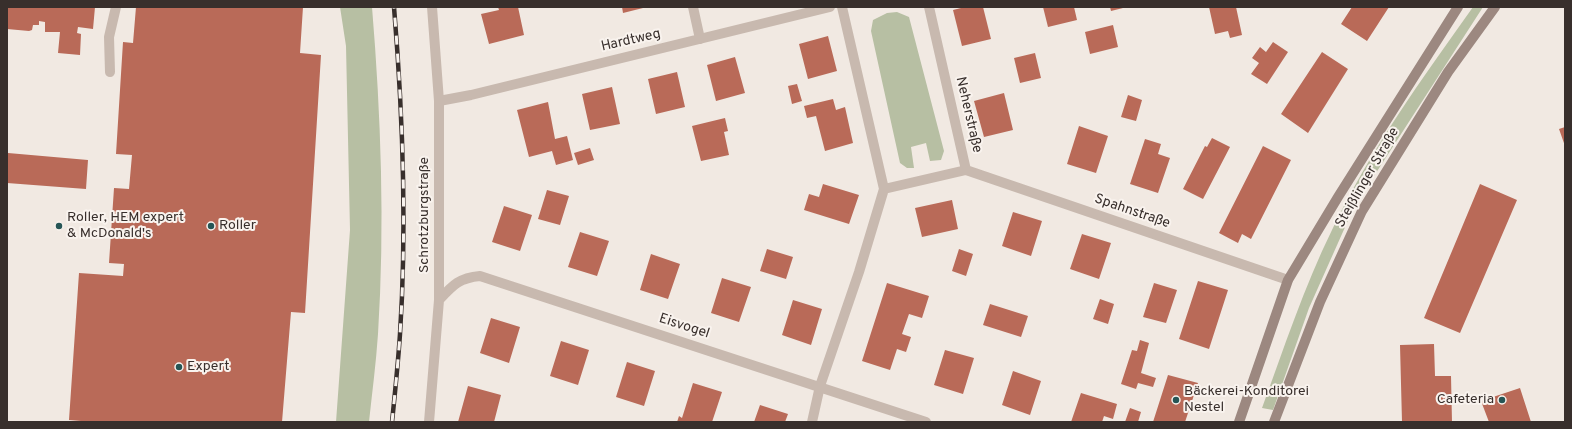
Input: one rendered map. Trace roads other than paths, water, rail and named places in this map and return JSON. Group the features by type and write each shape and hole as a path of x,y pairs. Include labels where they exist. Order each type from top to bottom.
{"street":[{"path":"110,72 109,38 116,7"},
{"name":"Schrotzburgstraße","path":"429,422 439,300 439,101 432,7"},
{"path":"693,7 700,39"},
{"name":"Hardtweg","path":"439,101 471,95 637,53 830,7"},
{"path":"812,422 820,386 859,272 884,189 842,7"},
{"name":"Neherstraße","path":"884,189 966,170 929,7"},
{"name":"Steißlinger Straße","path":"1239,422 1288,280 1338,197 1458,7"},
{"name":"Steißlinger Straße","path":"1274,422 1320,302 1362,211 1448,72 1495,7"},
{"name":"Spahnstraße","path":"966,170 1288,280"},
{"name":"Eisvogel","path":"439,300 454,284 465,277 480,276 820,386 926,422"}],"railway":[{"path":"392,422 400,334 404,212 402,130 394,7"}],"place":[{"name":"Roller, HEM expert & McDonald's","path":"59,226"},
{"name":"Roller","path":"211,226"},
{"name":"Expert","path":"179,367"},
{"name":"Bäckerei-Konditorei Nestel","path":"1176,400"},
{"name":"Cafeteria","path":"1502,400"}]}
